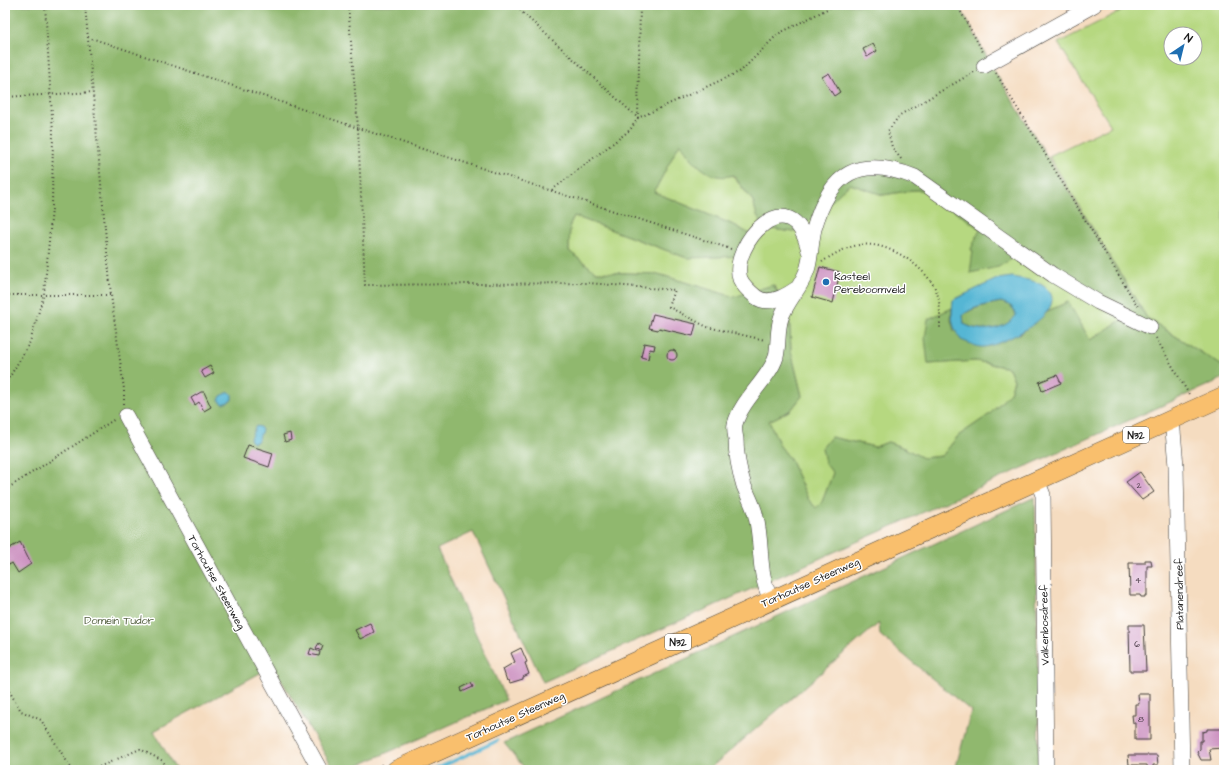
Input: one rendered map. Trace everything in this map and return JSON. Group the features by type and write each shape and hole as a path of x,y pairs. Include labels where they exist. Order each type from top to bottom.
{"main road":[{"name":"Torhoutse Steenweg","path":"396,770 1224,396"}],"street":[{"path":"987,65 1094,5"},
{"path":"771,600 766,588 759,554 756,517 736,458 735,424 752,392 769,369 775,357 781,319 788,304 800,286 808,268 809,252 814,229 826,198 837,182 852,170 873,167 896,170 914,178 1053,275 1098,302 1150,327"},
{"path":"800,286 786,296 771,300 759,299 748,290 740,279 739,266 743,252 757,230 765,222 776,217 784,217 794,221 802,229 809,252"},
{"name":"Torhoutse Steenweg","path":"122,413 320,770"},
{"name":"Platanendreef","path":"1172,419 1176,466 1182,770"},
{"name":"Valkenbosdreef","path":"1037,480 1042,495 1046,770"}],"path":[{"path":"5,385 30,342 44,294 52,209 51,94 45,5"},
{"path":"5,490 122,413 124,389 111,295 84,5"},
{"path":"348,5 358,128 365,285 588,283 675,290 669,307 707,327 778,343"},
{"path":"514,5 638,118"},
{"path":"638,118 640,5"},
{"path":"552,190 630,130 638,118 741,71 778,34 835,5"},
{"path":"957,5 987,65 1150,327 1196,408"},
{"path":"88,37 358,128 743,252"},
{"path":"914,178 892,147 888,131 900,115 987,65"},
{"path":"5,97 93,92"},
{"path":"821,262 832,255 858,245 878,247 899,254 920,269 935,288 940,313 940,329"},
{"path":"5,295 111,295"},
{"path":"5,684 21,711 41,720 71,768 75,770"},
{"path":"92,770 140,749 163,761 168,770"}],"green space":[{"name":"Domein Tudor","path":"5,5 959,5 995,72 1147,318 1224,367 1224,378 543,682 473,532 437,549 506,700 348,770 334,770 273,666 154,731 176,770 5,770","holes":["680,143 696,163 709,173 724,177 733,175 753,201 757,216 764,228 794,232 802,227 850,184 883,195 914,190 925,190 980,229 971,249 973,251 970,273 998,267 1015,257 1123,319 1090,340 1068,302 1050,310 1020,334 954,331 951,320 952,308 928,319 925,338 928,364 976,361 1009,368 1014,380 1010,393 990,414 958,436 942,456 923,458 888,442 875,447 831,437 822,448 825,463 833,473 822,502 816,508 808,499 790,459 780,446 769,421 791,410 802,396 791,351 789,310 773,285 734,297 658,274 596,272 569,251 570,224 574,216 687,258 748,256 756,238 736,226 654,192"]},
{"path":"1132,5 1224,5 1224,367 1147,318 1049,156 1111,126 1058,43"},
{"path":"680,142 697,165 732,175 753,201 765,228 794,232 850,184 883,195 914,190 925,190 981,229 971,250 998,267 1015,257 1123,319 1090,340 1068,302 928,364 976,361 1009,368 1014,380 1010,393 990,414 958,436 942,456 923,458 888,442 875,447 831,437 825,463 833,473 822,502 816,508 808,499 790,459 780,446 769,421 791,410 802,396 791,351 789,310 774,285 734,297 658,274 596,272 569,251 570,224 574,216 687,258 756,238 736,226 654,192"},
{"path":"1001,302 1009,305 1016,315 1006,325 999,328 985,330 964,324 963,315 967,312"},
{"path":"1035,497 1039,770 955,770 971,711 880,635 879,623 708,770 526,770 504,743"}],"water":[{"path":"1012,277 1039,283 1051,294 1051,304 1045,314 1034,324 1006,340 982,347 961,340 952,321 953,300 997,279","holes":["1001,302 1009,305 1016,315 1005,324 992,329 977,329 964,324 963,315 967,312 981,306"]},
{"path":"229,392 232,394 232,400 224,404 220,402 219,400 221,396"},
{"path":"256,426 260,427 262,430 258,441 254,443 250,438"}],"building":[{"path":"873,44 877,51 867,57 863,49"},
{"path":"829,73 840,92 834,96 822,77"},
{"name":"Kasteel Pereboomveld","path":"820,267 840,272 833,303 812,297"},
{"path":"653,314 696,324 693,336 659,328 658,330 649,328"},
{"path":"644,343 655,345 654,350 650,349 648,359 641,357"},
{"path":"670,350 674,350 676,351 676,359 670,360 667,357 667,353"},
{"path":"210,366 214,373 205,378 201,371"},
{"path":"1057,375 1061,383 1042,391 1039,382"},
{"path":"201,392 204,392 211,407 204,411 199,402 195,405 191,398"},
{"path":"290,433 291,440 285,442 283,435"},
{"path":"248,445 273,453 269,467 243,458"},
{"path":"1140,472 1154,492 1142,500 1126,482"},
{"path":"20,542 31,564 18,573 12,563 9,565 5,559 5,551"},
{"path":"1145,560 1151,560 1152,566 1147,566 1147,595 1145,595 1145,597 1141,597 1140,595 1130,595 1129,563 1145,563"},
{"path":"370,623 374,632 360,639 355,630"},
{"path":"1129,625 1144,625 1146,671 1130,671"},
{"path":"319,643 323,646 321,651 316,648"},
{"path":"311,648 320,652 319,656 309,654"},
{"path":"521,648 527,662 525,663 529,674 523,677 523,679 510,683 509,680 507,681 503,669 515,662 511,653"},
{"path":"471,683 473,687 462,692 461,688"},
{"path":"1138,694 1150,694 1150,740 1135,740 1135,723 1133,723 1132,715 1135,715 1135,704 1139,704"},
{"path":"1207,729 1223,729 1223,748 1209,749 1211,760 1201,760 1197,752 1200,749 1200,741 1202,741 1202,732 1207,731"},
{"path":"1128,755 1157,755 1158,765 1153,765 1153,770 1148,770 1147,765 1129,765"}],"waterway":[{"path":"434,770 497,741"}],"place":[{"name":"Kasteel Pereboomveld","path":"826,282"}]}
